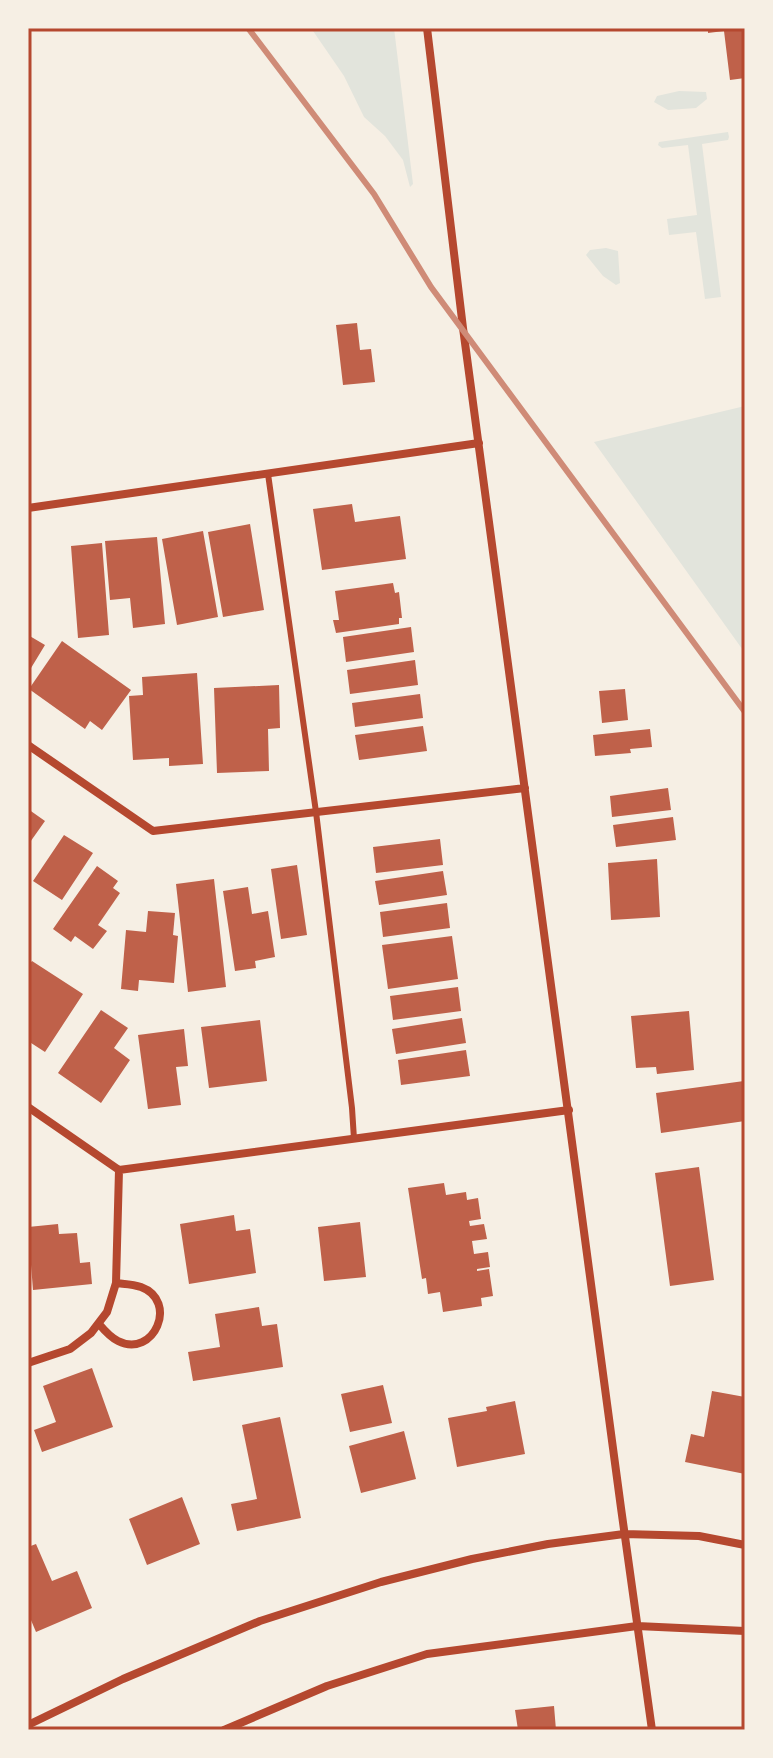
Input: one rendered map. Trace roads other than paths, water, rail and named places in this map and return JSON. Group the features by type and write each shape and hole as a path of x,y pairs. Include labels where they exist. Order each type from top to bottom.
{"street":[{"path":"427,28 461,313 652,1730"},
{"path":"28,508 479,443"},
{"path":"28,745 153,831 525,788"},
{"path":"28,1107 119,1170 569,1110"},
{"path":"28,1363 70,1349 91,1333 107,1312 116,1283 119,1170"},
{"path":"99,1324 117,1341 127,1344 145,1341 158,1326 156,1299 141,1287 116,1283"},
{"path":"28,1725 123,1679 260,1621 381,1582 472,1559 548,1544 624,1534 699,1536 745,1545"},
{"path":"224,1730 327,1686 427,1654 637,1626 745,1631"}],"lane":[{"path":"268,474 316,812 354,1139"}],"railway":[{"path":"248,28 374,194 431,287 745,712"}]}
